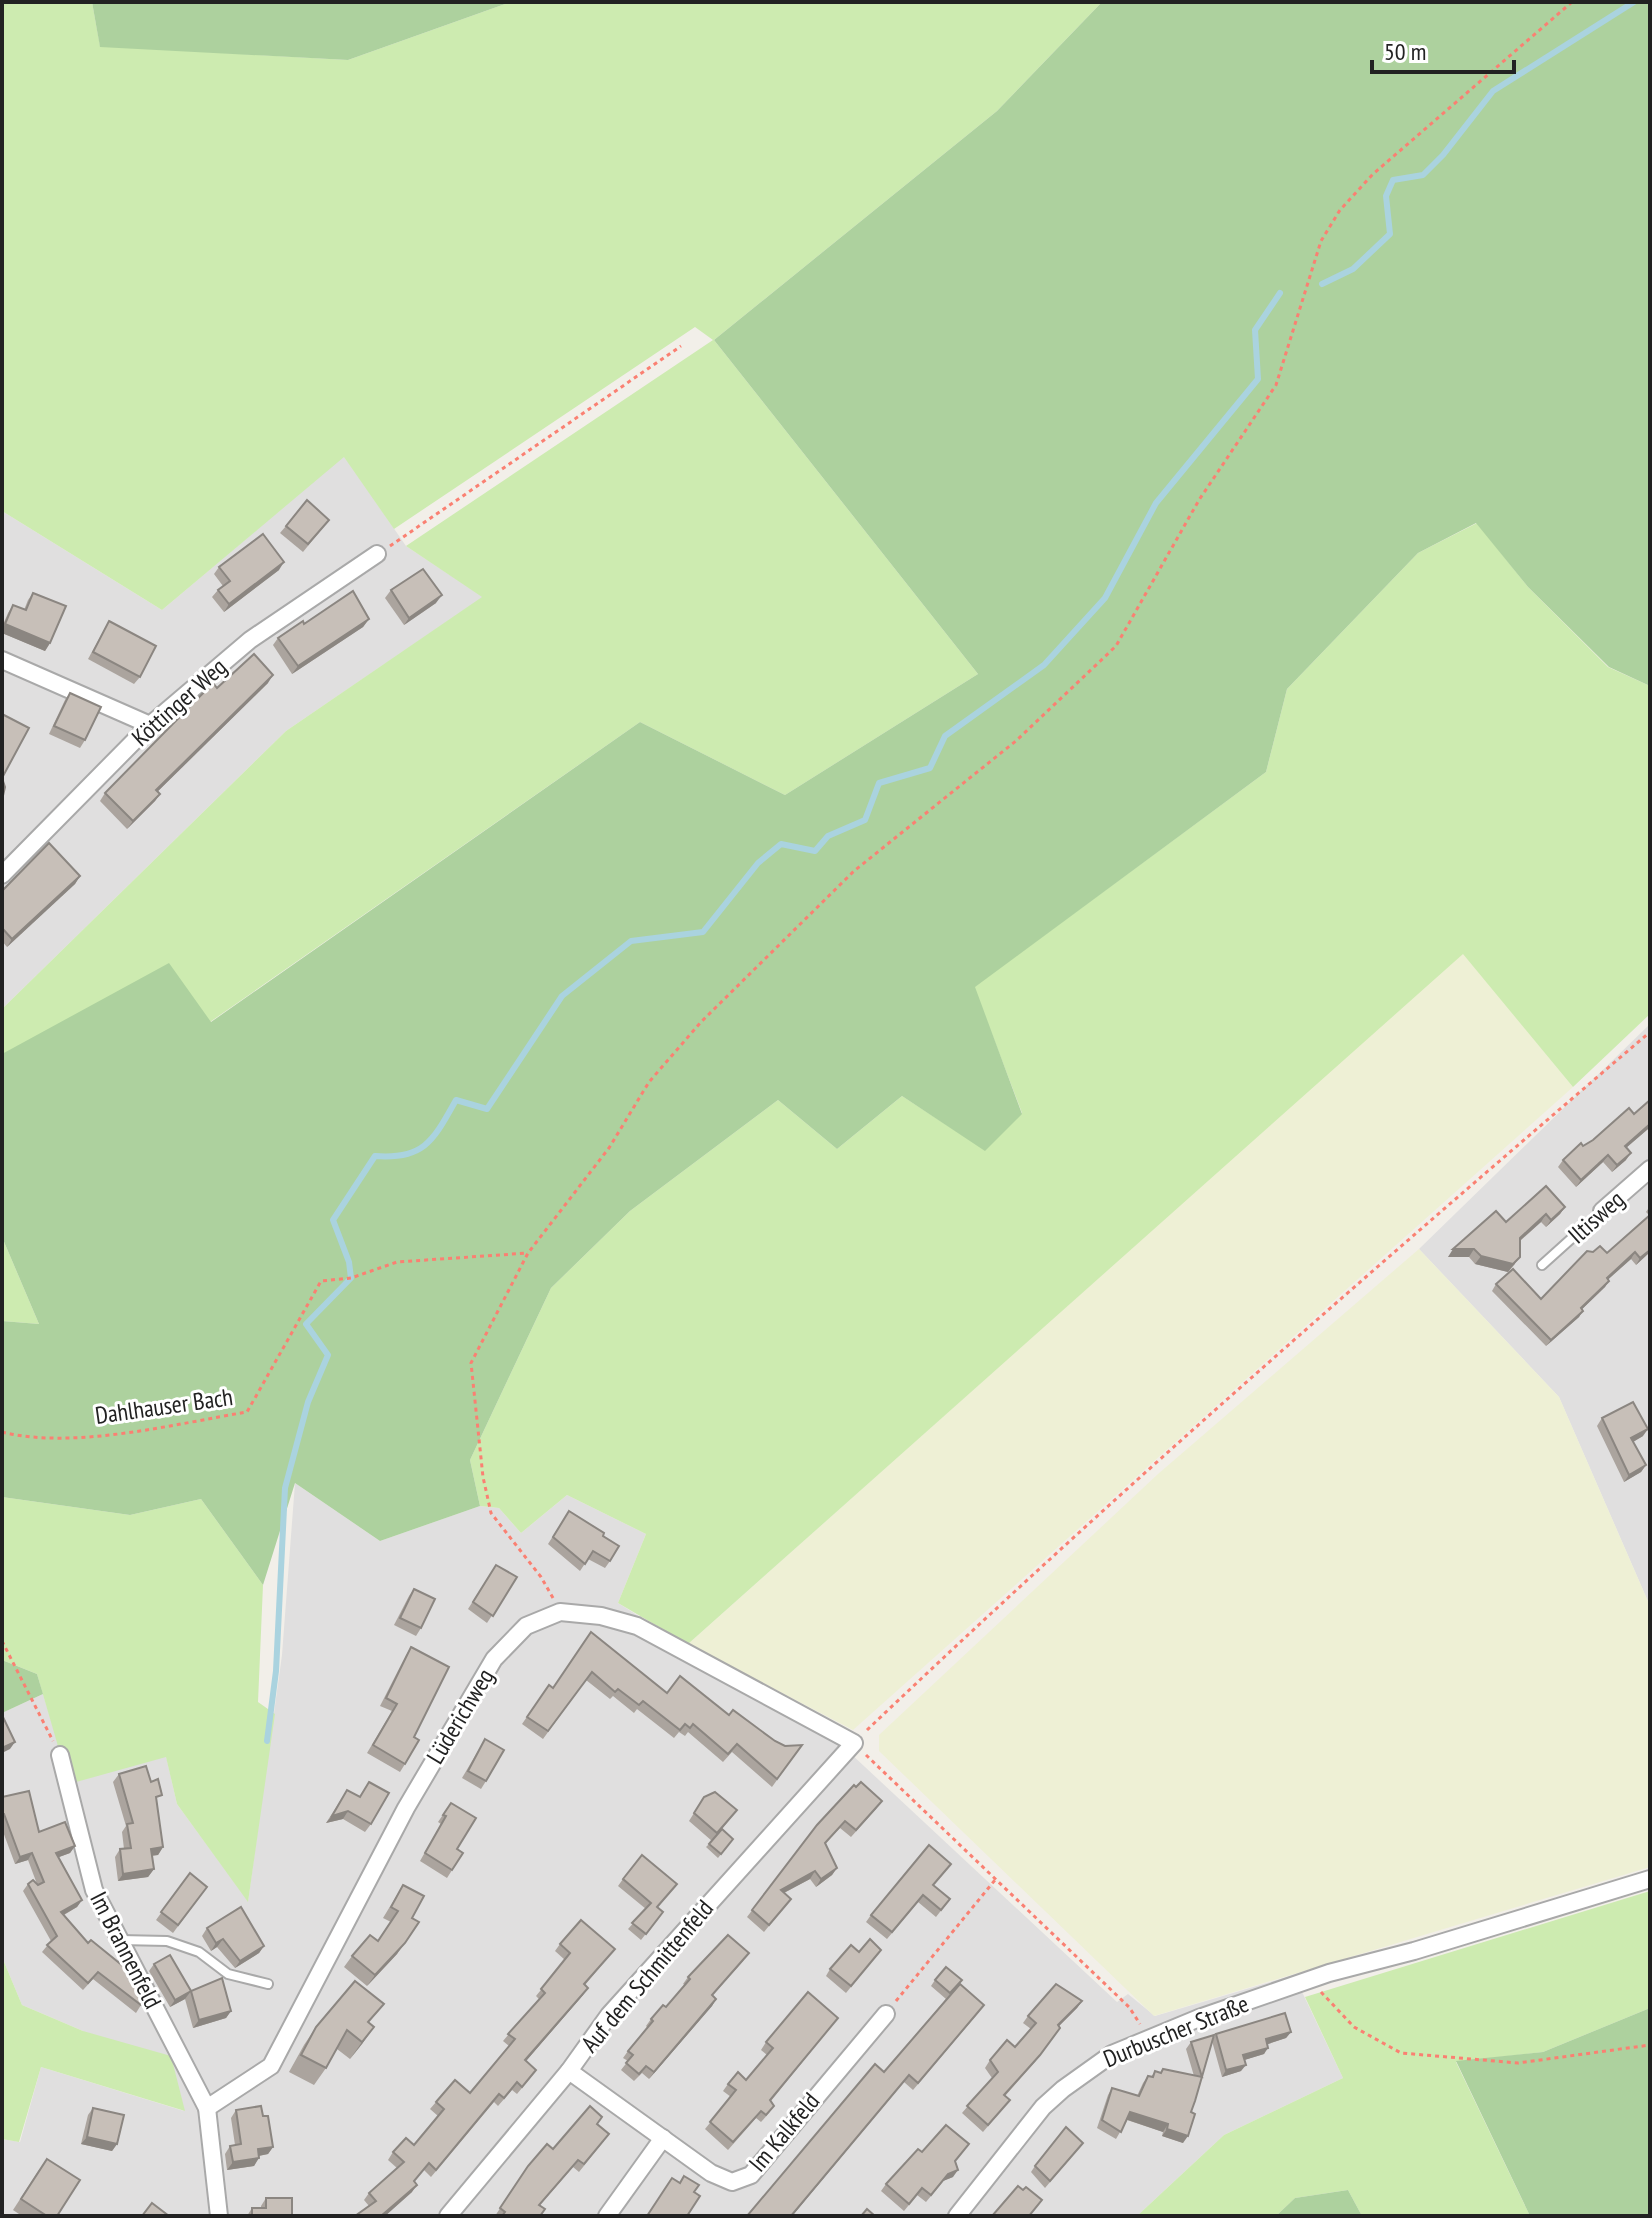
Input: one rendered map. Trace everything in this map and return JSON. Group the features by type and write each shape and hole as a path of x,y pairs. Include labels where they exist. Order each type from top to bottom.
{"street":[{"name":"Köttinger Weg","path":"2,875 150,725 250,640 377,554"},
{"path":"2,660 150,725"},
{"name":"Iltisweg","path":"1602,1211 1650,1169"},
{"name":"Lüderichweg","path":"207,2108 271,2066 406,1808 494,1659 526,1626 560,1612 601,1616 637,1626 854,1743"},
{"name":"Auf dem Schmittenfeld","path":"448,2216 569,2071 609,2015 854,1743"},
{"name":"Im Brannenfeld","path":"60,1755 94,1890 207,2108 219,2216"},
{"name":"Durbuscher Straße","path":"957,2216 1016,2139 1063,2089 1094,2065 1149,2037 1315,1977 1650,1879"},
{"name":"Im Kalkfeld","path":"569,2071 711,2173 732,2182 751,2175 886,2014"},
{"path":"607,2216 663,2138"}],"lane":[{"name":"Iltisweg","path":"1542,1265 1602,1211"},
{"path":"120,1940 167,1941 199,1952 228,1974 268,1984"}],"path":[{"path":"560,1612 541,1577 491,1513 483,1477 471,1363 528,1253 609,1148 649,1082 701,1022 854,871 1017,740 1116,646 1199,500 1276,385 1321,241 1340,210 1408,143 1572,2"},
{"path":"377,554 681,346"},
{"path":"1149,2037 1129,2007 854,1743 1036,1572 1418,1229 1650,1032"},
{"name":"Dahlhauser Bach","path":"2,1432 18,1436 107,1435 247,1412 321,1281 351,1278 397,1262 528,1253"},
{"path":"2,1641 60,1755"},
{"path":"886,2014 995,1880"},
{"path":"1315,1977 1321,1995 1354,2027 1401,2053 1518,2063 1650,2045"}],"shaded area":[{"path":"344,456 406,546 483,597 286,731 2,1009 2,511 162,610"},
{"path":"1650,1024 1650,1606 1559,1397 1419,1249"},
{"path":"295,1483 380,1541 480,1506 499,1508 521,1533 567,1495 646,1534 618,1603 835,1739 1117,2002 1128,1994 1155,2016 1294,1975 1343,2078 1224,2135 1137,2216 2,2216 2,2139 20,2142 41,2067 184,2111 83,2031 22,2005 2,1957 2,1713 43,1694 70,1783 166,1756 177,1804 248,1901 282,1655"}],"green space":[{"path":"2,2 92,2 100,46 348,60 511,2 1102,2 997,111 714,340 978,674 785,795 640,722 210,1022 2,1054 2,1009 286,731 482,597 406,546 713,340 695,327 394,529 344,457 162,610 2,511"},
{"path":"92,2 511,2 348,60 100,47"},
{"path":"1102,2 1650,2 1650,686 1609,667 1528,587 1476,523 1418,553 1287,689 1266,772 975,987 1022,1114 985,1151 902,1096 837,1149 778,1100 630,1211 551,1288 470,1460 480,1506 380,1541 295,1483 263,1585 201,1499 130,1515 2,1497 2,1321 39,1324 2,1237 2,1054 169,963 211,1022 640,722 785,795 978,674 714,340 997,111"},
{"path":"1477,523 1528,587 1608,667 1650,686 1650,1014 1573,1087 1463,954 688,1644 618,1603 646,1534 567,1495 521,1533 499,1508 480,1506 470,1460 551,1288 630,1211 778,1100 837,1149 902,1096 985,1150 1022,1113 974,987 1266,772 1287,689 1418,553"},
{"path":"1463,953 1573,1087 853,1730 688,1644"},
{"path":"2,1237 39,1324 2,1321"},
{"path":"1419,1249 1559,1397 1650,1606 1650,1867 1154,2016 879,1751 879,1735 1158,1474"},
{"path":"2,1497 130,1515 201,1499 263,1585 258,1702 275,1714 248,1902 177,1804 166,1757 69,1784 37,1674 2,1660"},
{"path":"2,1660 37,1674 43,1694 2,1713"},
{"path":"1650,1891 1650,2008 1543,2052 1456,2062 1530,2216 1362,2216 1348,2190 1295,2198 1276,2216 1137,2216 1224,2135 1343,2078 1305,1997"},
{"path":"2,1957 22,2005 83,2031 171,2056 185,2111 41,2067 19,2142 2,2139"},
{"path":"1650,2008 1650,2216 1530,2216 1456,2061 1543,2052"},
{"path":"1348,2190 1362,2216 1276,2216 1295,2198"}],"building":[{"path":"307,500 329,520 308,544 286,526"},
{"path":"263,534 284,562 229,604 218,590 230,581 219,567"},
{"path":"423,569 442,595 409,618 391,590"},
{"path":"353,591 369,619 298,666 278,638"},
{"path":"33,593 66,606 50,643 5,624 13,605 26,610"},
{"path":"109,621 156,646 140,677 93,652"},
{"path":"254,654 273,675 156,790 160,794 133,821 105,793 213,683 217,688"},
{"path":"70,693 101,707 85,740 54,726"},
{"path":"2,714 29,728 2,778"},
{"path":"49,843 80,876 12,939 2,928 2,891"},
{"path":"1650,1100 1650,1124 1625,1146 1631,1153 1617,1165 1608,1155 1581,1180 1563,1160 1581,1143 1583,1146 1593,1140 1629,1108 1634,1114"},
{"path":"1546,1186 1565,1207 1551,1220 1546,1214 1520,1238 1520,1257 1513,1264 1481,1256 1474,1249 1453,1249 1496,1211 1506,1222"},
{"path":"1650,1215 1650,1250 1640,1258 1635,1252 1607,1278 1609,1281 1581,1308 1583,1311 1551,1340 1496,1284 1513,1269 1541,1299 1587,1251 1593,1252 1600,1246 1607,1253"},
{"path":"1633,1402 1648,1429 1631,1438 1646,1465 1629,1475 1602,1418"},
{"path":"569,1511 619,1546 610,1561 593,1551 585,1564 553,1537"},
{"path":"496,1565 517,1577 493,1616 473,1602"},
{"path":"414,1589 435,1599 421,1628 400,1618"},
{"path":"591,1632 667,1693 680,1676 729,1715 733,1710 785,1746 802,1745 777,1779 737,1744 728,1754 693,1724 690,1728 685,1724 680,1730 643,1701 639,1705 618,1689 615,1692 592,1672 548,1731 527,1717 549,1685 553,1688"},
{"path":"411,1647 449,1667 414,1737 419,1740 405,1764 373,1745 397,1704 386,1698"},
{"path":"2,1715 15,1742 2,1748"},
{"path":"485,1739 504,1750 486,1781 468,1771"},
{"path":"146,1766 151,1782 158,1779 162,1795 156,1797 163,1847 151,1849 154,1869 123,1874 120,1849 131,1848 127,1824 133,1823 119,1774"},
{"path":"369,1782 389,1793 371,1824 348,1811 332,1816 347,1790 360,1797"},
{"path":"861,1782 882,1801 856,1830 845,1821 825,1843 837,1868 821,1879 815,1871 781,1890 791,1899 769,1925 752,1910 817,1825 854,1785 856,1787"},
{"path":"29,1791 39,1832 65,1822 75,1846 56,1853 82,1900 61,1912 88,1943 91,1940 134,1975 146,1997 141,2005 98,1972 88,1983 47,1945 57,1936 28,1884 33,1880 38,1885 44,1882 32,1853 20,1857 2,1814 2,1797"},
{"path":"715,1792 737,1810 717,1833 694,1813 704,1797"},
{"path":"451,1803 476,1818 457,1849 463,1853 452,1870 425,1853"},
{"path":"722,1829 733,1839 721,1854 709,1844"},
{"path":"929,1845 951,1864 933,1885 950,1899 941,1910 923,1895 892,1932 871,1915"},
{"path":"642,1855 677,1884 657,1907 663,1912 646,1934 632,1923 651,1903 623,1879"},
{"path":"190,1873 207,1887 178,1925 161,1912"},
{"path":"403,1885 424,1896 412,1918 419,1922 405,1943 375,1975 352,1956 370,1935 378,1941 398,1911 391,1907"},
{"path":"241,1907 264,1946 240,1961 223,1939 216,1943 207,1928"},
{"path":"581,1920 615,1949 584,1984 588,1988 525,2060 536,2070 522,2087 517,2082 504,2098 499,2094 436,2170 429,2163 414,2181 417,2185 381,2216 355,2216 376,2201 369,2193 404,2162 393,2152 406,2138 414,2145 444,2109 436,2102 455,2080 470,2093 515,2039 508,2034 545,1993 541,1989 570,1953 560,1944"},
{"path":"728,1935 749,1953 712,1995 716,1999 654,2072 646,2066 639,2074 626,2063 633,2055 628,2051 663,2005 666,2007 690,1979 688,1977"},
{"path":"870,1939 881,1950 851,1986 830,1969 851,1945 859,1952"},
{"path":"170,1955 191,1991 175,2000 154,1964"},
{"path":"946,1967 962,1980 950,1993 935,1980"},
{"path":"222,1978 231,2011 199,2020 191,1991"},
{"path":"355,1981 384,2004 368,2022 374,2027 362,2042 347,2030 326,2068 301,2055 316,2027"},
{"path":"960,1984 984,2005 918,2083 909,2075 791,2216 747,2216 875,2064 884,2072"},
{"path":"1056,1984 1082,2001 1058,2025 1060,2028 1040,2055 1004,2095 1010,2100 988,2125 967,2106 998,2072 990,2060 1007,2040 1015,2047 1036,2023 1028,2016"},
{"path":"808,1992 838,2018 770,2100 774,2106 766,2115 761,2111 733,2142 710,2122 736,2090 728,2084 738,2072 746,2080 773,2048 766,2042"},
{"path":"1285,2013 1291,2032 1266,2039 1268,2048 1243,2055 1246,2065 1226,2070 1216,2034"},
{"path":"1214,2035 1202,2077 1191,2042"},
{"path":"1163,2069 1202,2077 1191,2112 1195,2114 1188,2136 1167,2129 1168,2124 1130,2112 1121,2132 1102,2120 1112,2088 1139,2096 1148,2076 1153,2077 1155,2071 1161,2073"},
{"path":"261,2106 263,2116 268,2116 273,2147 258,2149 259,2158 233,2162 230,2146 241,2144 236,2110"},
{"path":"590,2106 602,2117 597,2124 609,2134 584,2164 578,2160 539,2205 545,2209 540,2216 502,2216 505,2212 500,2208 528,2166 547,2144 553,2149"},
{"path":"93,2108 124,2115 117,2144 87,2137"},
{"path":"946,2125 969,2144 955,2161 958,2170 948,2174 931,2195 922,2188 909,2204 886,2184 918,2149 922,2152"},
{"path":"1066,2127 1083,2143 1050,2181 1035,2166"},
{"path":"47,2159 80,2180 57,2216 47,2216 21,2199"},
{"path":"684,2176 699,2185 694,2192 700,2196 687,2216 647,2216 672,2178 680,2183"},
{"path":"1018,2186 1023,2190 1026,2187 1042,2200 1029,2216 992,2216"},
{"path":"266,2198 292,2198 292,2215 300,2216 252,2216 252,2208 266,2208"},
{"path":"152,2203 169,2216 142,2216"},
{"path":"867,2209 875,2216 861,2216"}],"waterway":[{"path":"1322,284 1353,269 1390,234 1386,196 1393,180 1423,175 1443,155 1493,91 1634,2"},
{"path":"267,1741 276,1671 285,1488 308,1402 328,1355 306,1324 351,1278 349,1262 333,1220 375,1156 406,1154 426,1144 456,1100 487,1109 562,996 631,941 703,932 758,863 781,844 815,851 828,836 865,820 879,783 930,768 945,736 1044,665 1105,598 1156,503 1258,379 1255,330 1280,293"}]}
